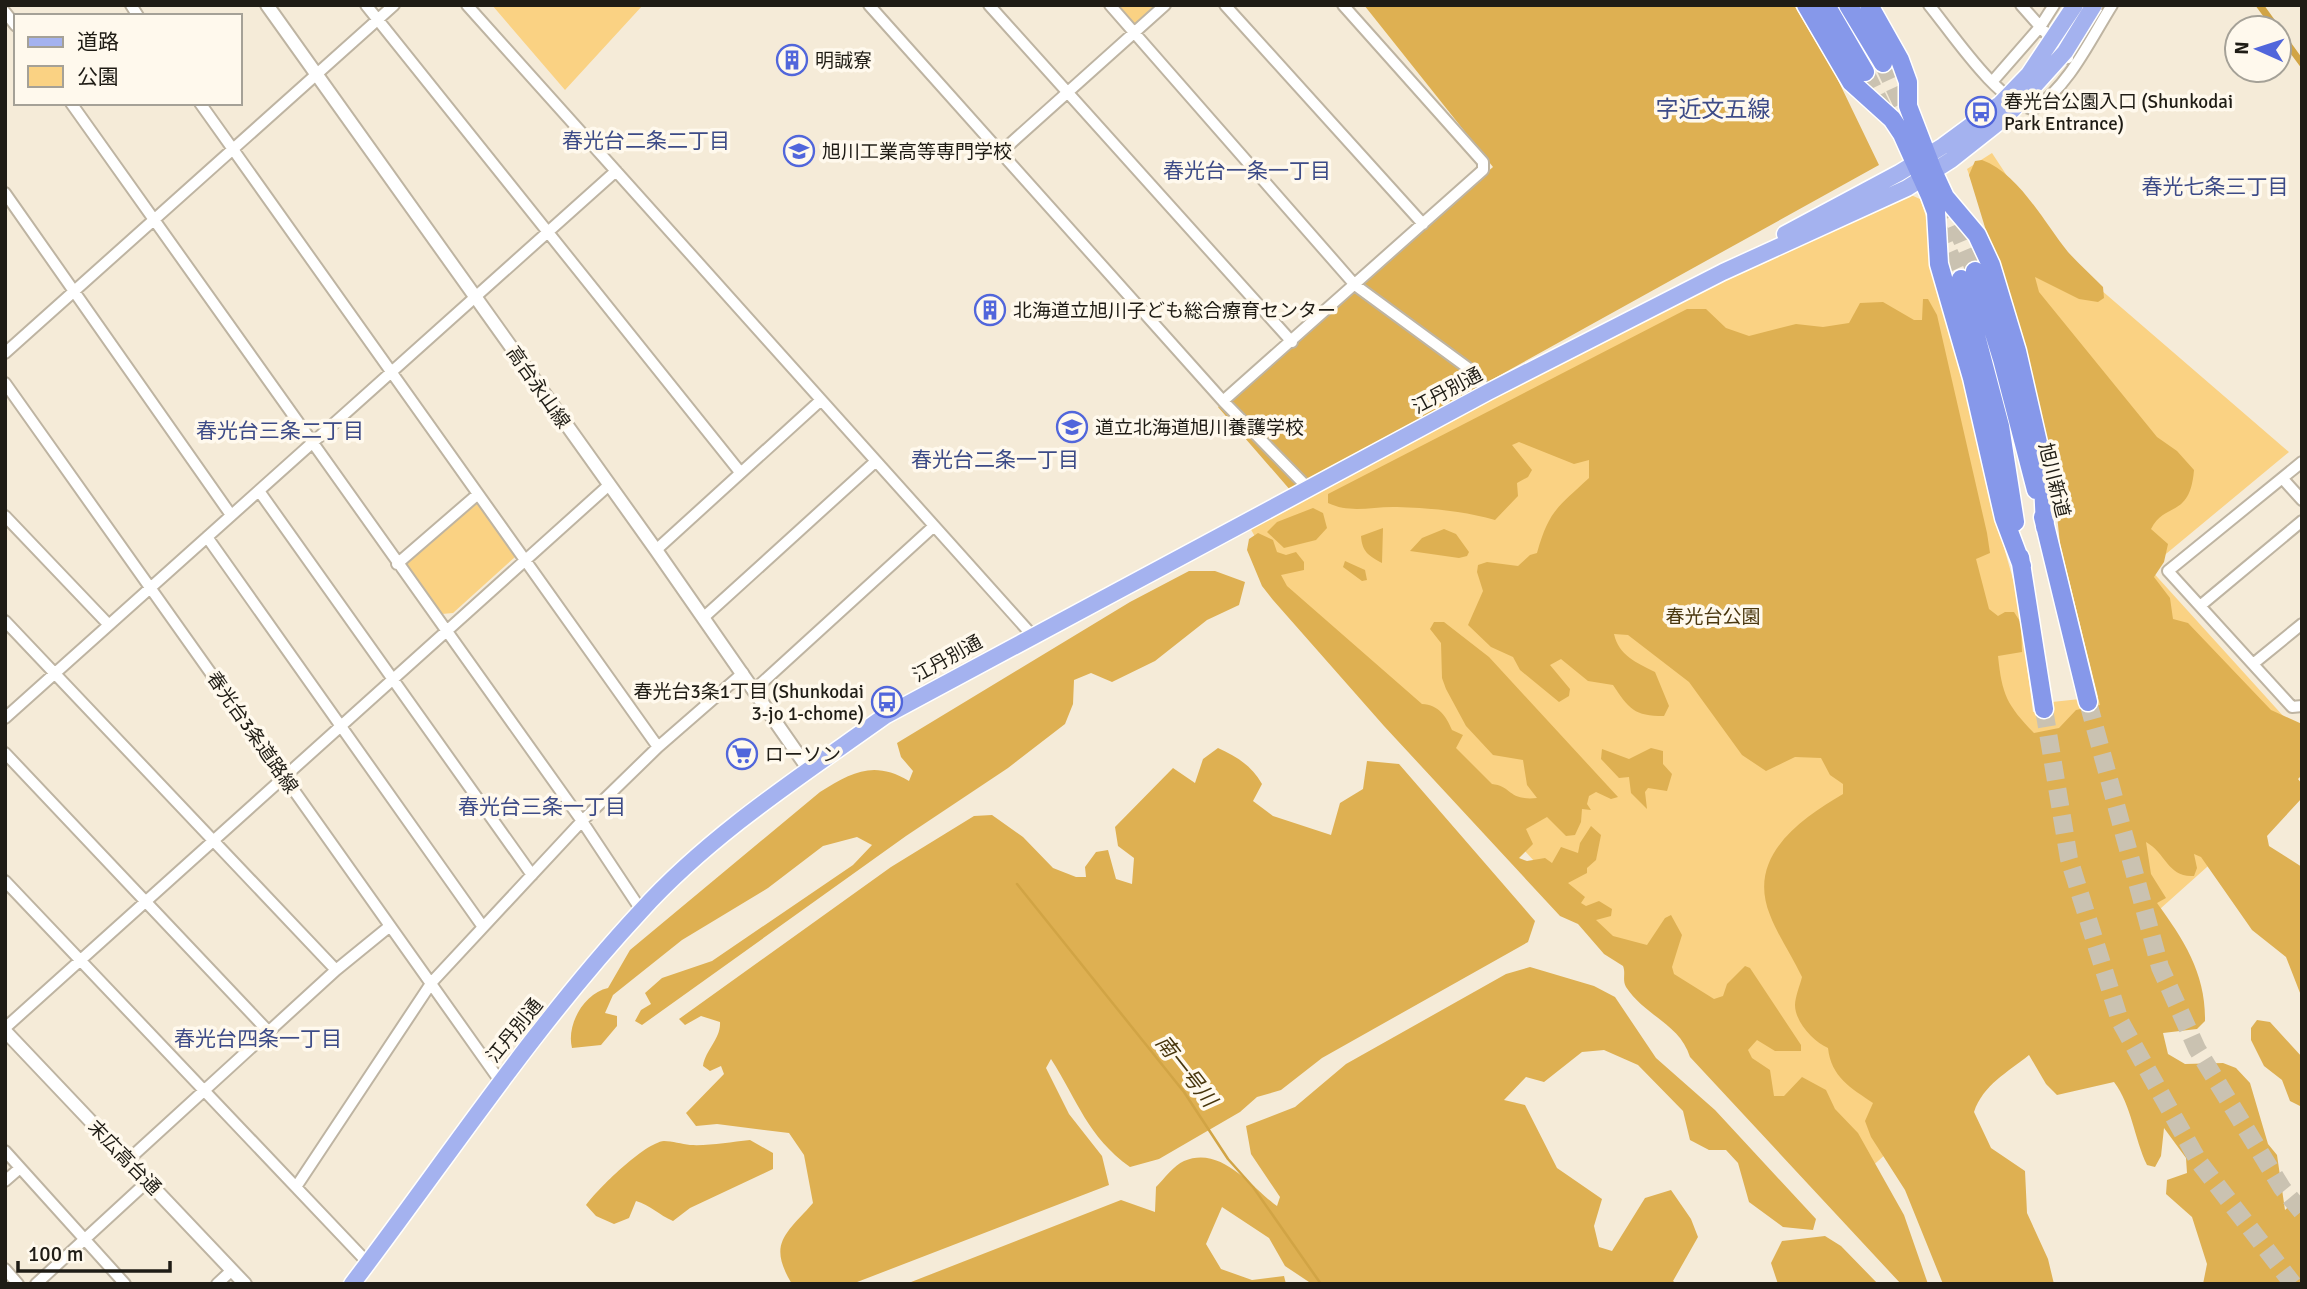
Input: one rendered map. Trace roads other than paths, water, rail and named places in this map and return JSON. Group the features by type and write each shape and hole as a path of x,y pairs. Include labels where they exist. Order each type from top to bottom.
{"highway":[{"path":"1806,5 1851,82 1892,119 1945,197 1976,235 1991,265 2017,351 2042,460 2045,527"},
{"path":"1826,5 1865,72"},
{"path":"1848,5 1883,63"},
{"path":"1869,5 1900,60 1908,82 1908,106 1936,212 1939,264 1972,378 1994,481 2022,566"},
{"name":"旭川新道","path":"2044,709 2000,426 1968,275 2002,359 2088,702"}],"main road":[{"name":"江丹別通","path":"2004,109 2075,5"},
{"name":"江丹別通","path":"352,1284 500,1081 642,909 726,833 809,770 885,716 1032,635 1488,392 1924,167 2004,109 2065,52 2094,5"}],"street":[{"name":"高台永山線","path":"267,5 656,550 809,770"},
{"path":"366,5 740,472"},
{"path":"5,353 394,5"},
{"path":"467,5 1032,635"},
{"path":"869,5 1223,401 1307,488"},
{"path":"989,5 1292,342"},
{"path":"1110,5 1355,285 1468,368 1488,392"},
{"path":"1000,152 1165,5"},
{"path":"1225,5 1423,224"},
{"path":"1223,401 1483,170 1483,162 1343,5"},
{"path":"1929,5 1992,82 2015,104 2034,109 2044,102 2075,65 2112,5"},
{"path":"2021,5 2075,65"},
{"path":"1992,82 2040,27 2054,5"},
{"path":"72,105 642,909"},
{"path":"201,105 658,747"},
{"path":"5,718 616,171"},
{"path":"5,193 232,515"},
{"name":"春光台3条道路線","path":"5,383 500,1081"},
{"path":"656,550 821,400"},
{"path":"703,618 876,461"},
{"path":"2302,463 2168,571 2292,707 2302,706"},
{"path":"2283,479 2302,500"},
{"path":"5,1029 609,485"},
{"path":"260,491 533,875"},
{"path":"397,564 478,494"},
{"path":"5,516 109,625"},
{"path":"2200,606 2302,521"},
{"path":"754,690 934,526"},
{"path":"207,537 483,927"},
{"path":"5,621 336,970"},
{"path":"2253,664 2302,624"},
{"path":"296,1187 432,982 582,821 658,747 743,673"},
{"path":"5,752 269,1032"},
{"path":"5,881 368,1263"},
{"path":"127,1161 336,970 390,926"},
{"name":"末広高台通","path":"5,1029 245,1284"},
{"path":"5,1151 125,1284"},
{"path":"5,1181 20,1168"},
{"path":"36,1284 148,1181"},
{"path":"5,1269 18,1284"},
{"path":"217,1284 232,1270"}],"waterway":[{"name":"南一号川","path":"1017,884 1184,1092 1228,1159 1253,1187 1321,1284"}],"tunnel":[{"path":"1883,63 1908,117"},
{"path":"1865,72 1885,113"},
{"path":"1945,200 1975,271"},
{"path":"1938,228 1961,279"},
{"path":"2088,702 2160,967 2197,1049 2282,1188 2302,1212"},
{"path":"2044,709 2069,859 2120,1021 2199,1162 2293,1284"}],"place":[{"name":"明誠寮","path":"792,60"},
{"name":"春光台公園入口 (Shunkodai Park Entrance)","path":"1981,112"},
{"name":"旭川工業高等専門学校","path":"799,151"},
{"name":"北海道立旭川子ども総合療育センター","path":"990,310"},
{"name":"道立北海道旭川養護学校","path":"1072,427"},
{"name":"春光台3条1丁目 (Shunkodai 3-jo 1-chome)","path":"887,702"},
{"name":"ローソン","path":"742,754"}],"district":[{"name":"字近文五線","path":"1713,109"},
{"name":"春光台二条二丁目","path":"646,141"},
{"name":"春光台一条一丁目","path":"1247,171"},
{"name":"春光七条三丁目","path":"2215,187"},
{"name":"春光台三条二丁目","path":"280,431"},
{"name":"春光台二条一丁目","path":"995,460"},
{"name":"春光台三条一丁目","path":"542,807"},
{"name":"春光台四条一丁目","path":"258,1039"}],"park label":[{"name":"春光台公園","path":"1713,616"}]}
